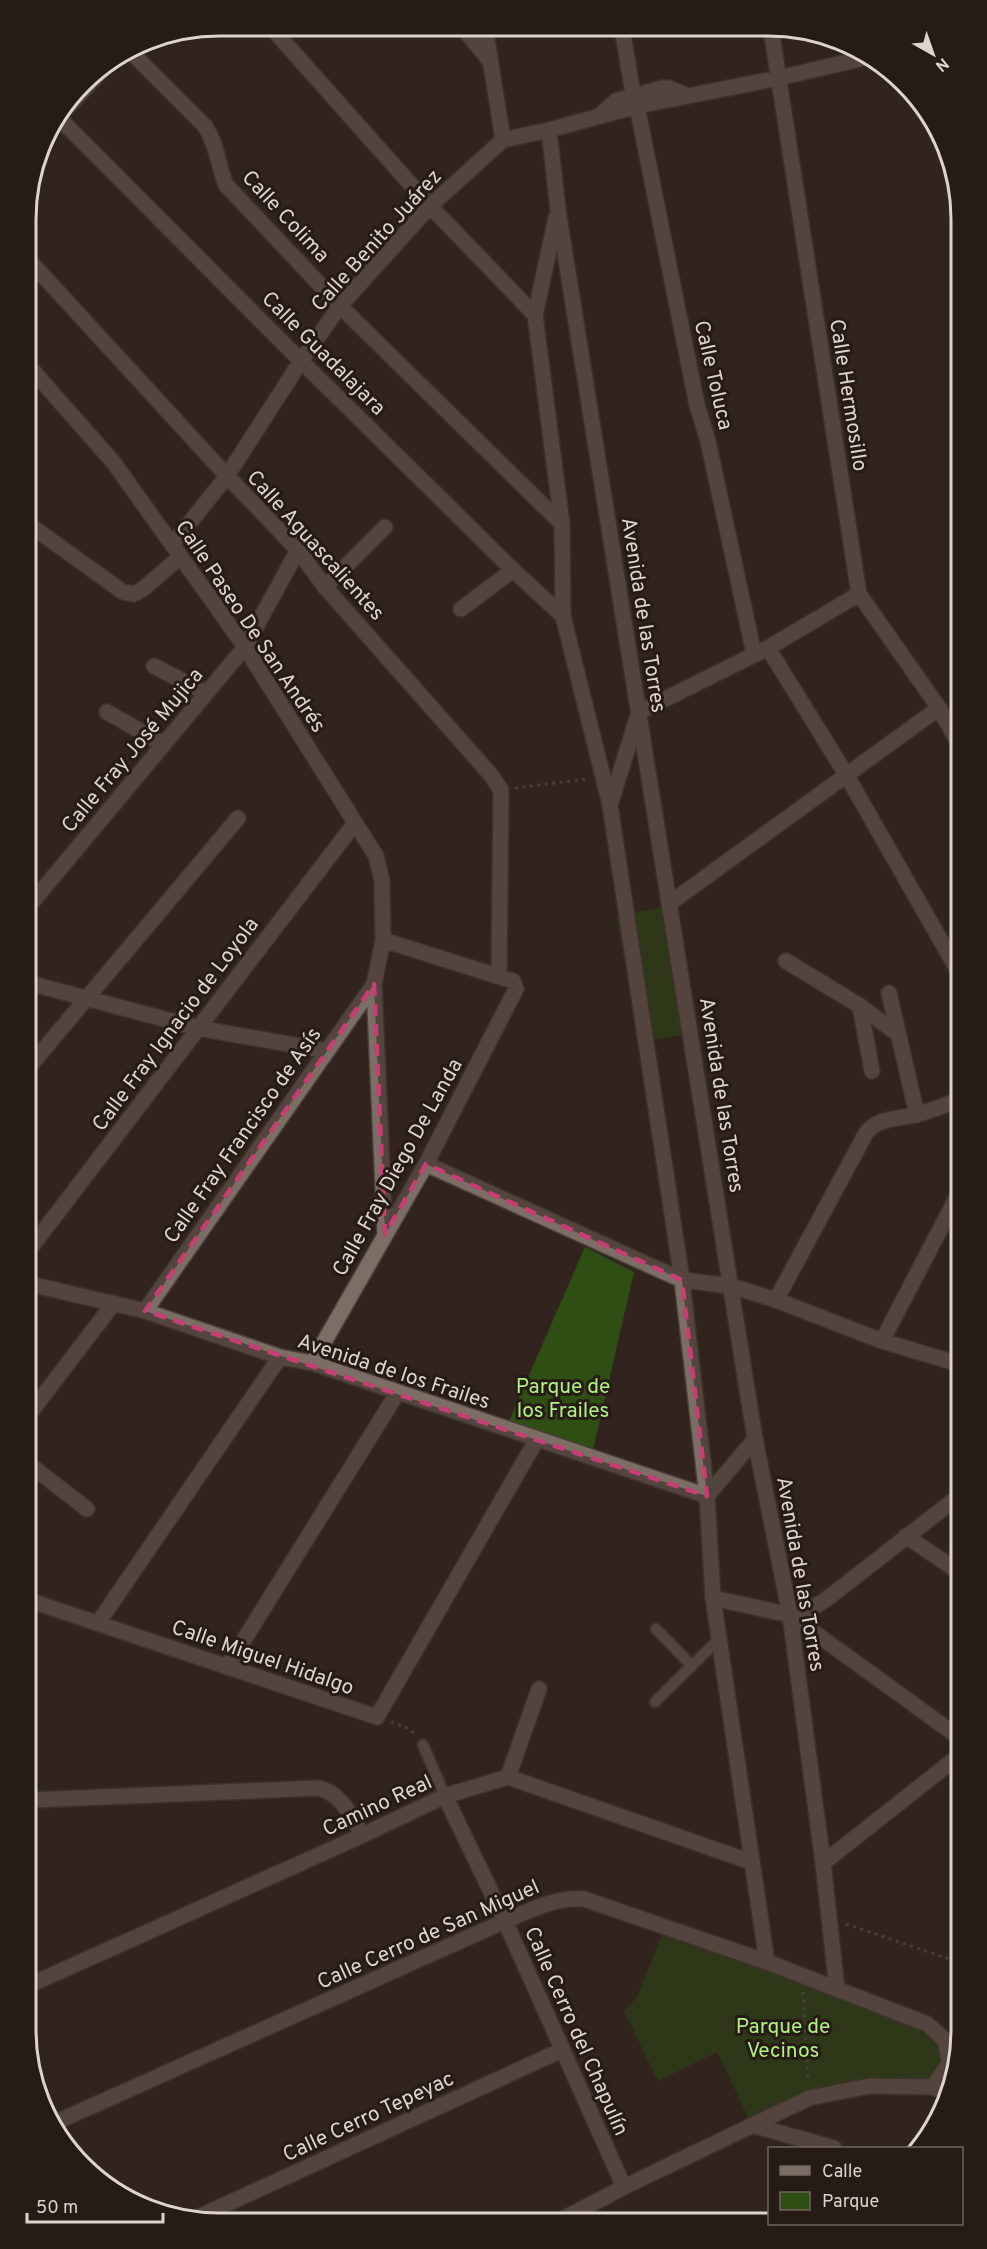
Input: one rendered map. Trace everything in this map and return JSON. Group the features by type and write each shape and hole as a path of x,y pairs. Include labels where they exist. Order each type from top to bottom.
{"street":[{"path":"279,36 430,206 535,315"},
{"path":"469,36 490,61"},
{"path":"486,36 503,140"},
{"name":"Calle Toluca","path":"623,36 697,405 761,651 847,776 951,958"},
{"name":"Calle Hermosillo","path":"772,36 859,594 939,708 951,729"},
{"name":"Calle Colima","path":"136,57 204,126 213,139 225,185 340,306 562,524"},
{"name":"Calle Benito Juárez","path":"36,529 123,592 134,594 143,590 176,551 301,361 340,306 430,206 503,140 598,117 635,100 688,96 857,60"},
{"name":"Calle Guadalajara","path":"64,123 301,361 513,570 563,616"},
{"name":"Avenida de las Torres","path":"549,130 558,210 755,1439 790,1615 823,1863 837,1989"},
{"name":"Avenida de las Torres","path":"558,210 535,315 562,524 563,616 610,805 682,1280 707,1496 713,1598 767,1962"},
{"name":"Calle Aguascalientes","path":"36,268 298,550 326,587 491,775 501,790"},
{"name":"Calle Paseo De San Andrés","path":"36,374 114,463 245,647 375,856 380,868 383,940 374,984"},
{"path":"326,587 385,527"},
{"name":"Calle Fray José Mujica","path":"36,897 245,647 298,550"},
{"path":"461,609 513,570"},
{"path":"610,805 639,712 761,651 859,594"},
{"path":"154,666 206,693"},
{"path":"670,903 939,708"},
{"path":"106,712 163,744"},
{"path":"383,940 499,976 501,790"},
{"path":"36,1058 238,819"},
{"name":"Calle Fray Ignacio de Loyola","path":"36,1241 355,823"},
{"path":"786,961 860,1006 898,1034"},
{"name":"Calle Fray Diego De Landa","path":"312,1363 426,1164 516,989 513,981 499,976"},
{"path":"36,984 198,1028 327,1052"},
{"path":"374,984 385,1234"},
{"name":"Calle Fray Francisco de Asís","path":"145,1311 374,984"},
{"path":"889,993 917,1115"},
{"path":"860,1006 872,1071"},
{"path":"776,1300 866,1132 882,1120 917,1115 951,1103"},
{"path":"426,1164 682,1280 731,1286 776,1300 882,1341 951,1362"},
{"path":"882,1341 951,1208"},
{"name":"Avenida de los Frailes","path":"36,1285 145,1311 280,1357 312,1363 707,1496"},
{"path":"36,1405 114,1304"},
{"path":"98,1623 280,1357"},
{"path":"227,1667 398,1392"},
{"path":"377,1717 537,1439"},
{"path":"707,1496 755,1439"},
{"path":"36,1470 87,1509"},
{"path":"790,1615 811,1609 828,1598 951,1503"},
{"path":"906,1536 951,1566"},
{"path":"713,1598 790,1615 951,1731"},
{"name":"Calle Miguel Hidalgo","path":"36,1603 377,1717"},
{"path":"539,1689 508,1777 751,1862"},
{"path":"823,1863 951,1762"},
{"name":"Camino Real","path":"36,1982 445,1796 508,1777"},
{"path":"36,1800 319,1788 330,1791 338,1797 363,1835"},
{"name":"Calle Cerro del Chapulín","path":"445,1796 505,1921 624,2187"},
{"name":"Calle Cerro de San Miguel","path":"60,2120 505,1921 554,1901 570,1898 584,1899 767,1962 927,2024 945,2040 949,2056"},
{"name":"Calle Cerro Tepeyac","path":"209,2212 562,2050"},
{"name":"Calle Cerro de San Miguel","path":"933,2087 946,2068"},
{"path":"575,2213 624,2187 809,2098 869,2086 933,2087 941,2090"},
{"path":"752,2125 830,2147"}],"lane":[{"path":"656,1629 692,1666"},
{"path":"655,1702 720,1638"},
{"path":"423,1745 445,1796"}],"path":[{"path":"501,790 602,777"},
{"path":"377,1717 405,1727 415,1734 423,1745"},
{"path":"829,1918 951,1960"},
{"path":"802,1975 809,2098"}],"highlighted area":[{"path":"374,984 385,1234 426,1164 682,1280 707,1496 145,1311"}],"green space":[{"path":"666,906 690,1033 640,1042 616,916"},
{"name":"Parque de los Frailes","path":"585,1247 634,1272 593,1450 508,1423"},
{"name":"Parque de Vecinos","path":"665,1927 927,2024 948,2061 947,2066 933,2087 809,2098 752,2125 717,2052 658,2081 624,2011 637,1997"}]}
